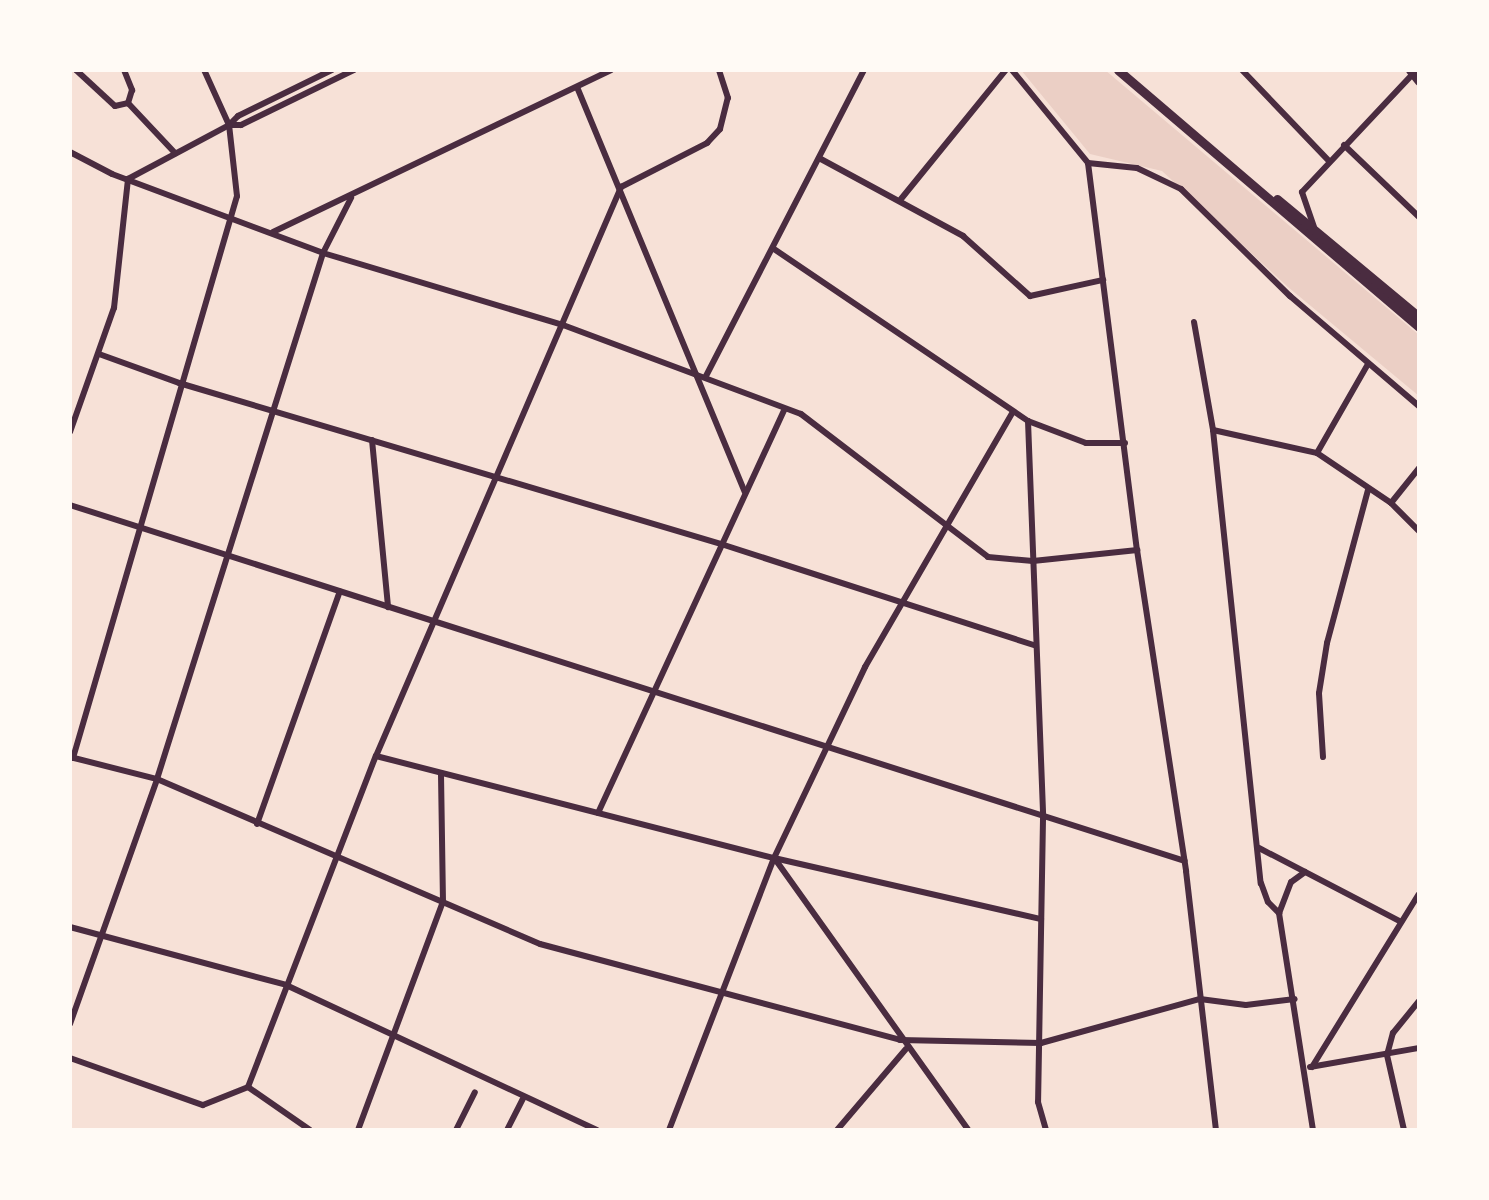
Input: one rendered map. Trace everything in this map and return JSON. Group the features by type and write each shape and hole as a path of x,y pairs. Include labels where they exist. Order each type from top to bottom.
{"highway":[{"path":"1118,70 1416,311"},
{"path":"1126,70 1419,327"}],"street":[{"path":"76,70 115,106 128,103"},
{"path":"124,70 132,90 128,103"},
{"path":"204,70 229,125 239,183 179,383 141,528 71,758 157,779 540,944 723,996 900,1040 1041,1043 1200,999 1246,1005 1295,999"},
{"path":"128,179 229,125 238,116 336,72 354,70"},
{"path":"273,232 351,198 611,70"},
{"path":"70,1058 203,1105 248,1087 376,756 437,622 621,187 707,143 720,129 728,98 719,70"},
{"path":"706,376 864,70"},
{"path":"901,199 1009,70 1088,163 1137,550 1185,861 1216,1130"},
{"path":"1242,70 1328,160"},
{"path":"1315,229 1302,192 1328,160 1414,75"},
{"path":"577,87 745,492"},
{"path":"128,103 175,153"},
{"path":"1344,145 1419,217"},
{"path":"70,152 128,179 323,253 563,325 706,376 809,419 988,557 1033,561 1137,550"},
{"path":"819,158 901,199 963,236 1030,296 1103,280"},
{"path":"1088,163 1137,168 1181,189 1368,364 1419,406"},
{"path":"70,432 114,308 128,179"},
{"path":"70,1024 157,779 230,556 323,253 351,198"},
{"path":"774,249 1028,421 1086,443 1125,443"},
{"path":"1194,322 1213,430 1261,883 1268,902 1279,913"},
{"path":"99,354 179,383 721,544 1036,646"},
{"path":"1317,453 1368,364"},
{"path":"598,813 785,409"},
{"path":"669,1130 774,858 901,602 1013,412"},
{"path":"1028,421 1043,819 1038,1102 1046,1130"},
{"path":"1213,430 1317,453 1391,503 1419,531"},
{"path":"372,440 388,607"},
{"path":"1391,503 1419,468"},
{"path":"1323,757 1319,693 1327,643 1368,490"},
{"path":"70,505 828,747 1043,819 1185,861"},
{"path":"257,824 340,591"},
{"path":"376,756 774,858 1041,919"},
{"path":"358,1130 443,902 441,773"},
{"path":"1259,848 1399,921"},
{"path":"774,858 906,1049 968,1130"},
{"path":"1305,872 1291,882 1279,913 1309,1067 1313,1130"},
{"path":"1309,1067 1419,894"},
{"path":"70,927 286,985 597,1130"},
{"path":"1404,1130 1387,1055 1393,1033 1419,1001"},
{"path":"1309,1067 1419,1048"},
{"path":"837,1130 906,1049"},
{"path":"248,1087 310,1130"},
{"path":"456,1130 475,1092"},
{"path":"507,1130 523,1098"}],"shaded area":[{"path":"1021,70 1105,70 1419,335 1419,396 1288,287 1162,171 1090,154"}]}
